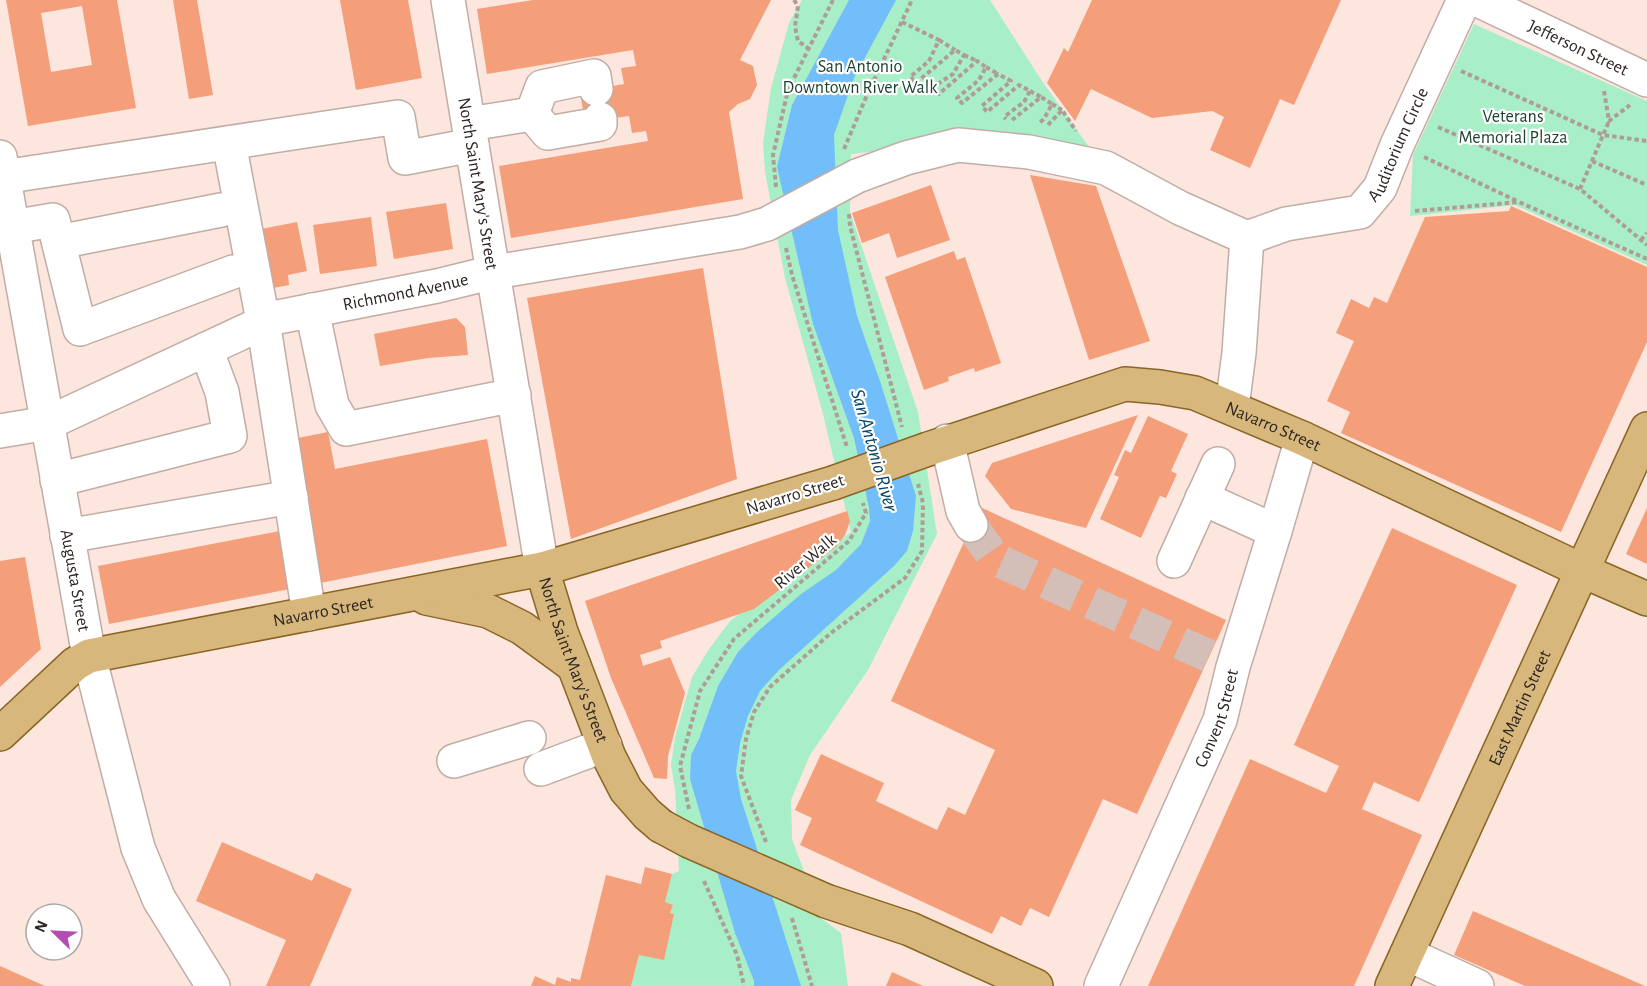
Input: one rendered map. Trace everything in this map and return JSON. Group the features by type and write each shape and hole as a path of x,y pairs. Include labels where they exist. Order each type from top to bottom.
{"main road":[{"name":"Navarro Street","path":"0,734 75,664 89,656 542,569 842,470 938,445 1125,384 1195,393 1232,407 1583,571 1647,598"},
{"name":"East Martin Street","path":"1392,986 1647,429"},
{"name":"North Saint Mary's Street","path":"542,569 561,632 604,745 626,790 647,814 676,823 689,841 826,901 910,929 1036,986"},
{"path":"410,594 488,611 522,628 574,666"}],"street":[{"name":"North Saint Mary's Street","path":"448,0 542,569"},
{"name":"Auditorium Circle","path":"1247,238 1286,224 1360,212 1380,188 1464,0"},
{"name":"Jefferson Street","path":"1478,0 1639,92"},
{"path":"594,76 600,124 548,133 532,114 542,87 594,76"},
{"path":"1,167 229,143 399,117 405,158 532,114"},
{"path":"229,143 262,321 309,614"},
{"name":"Richmond Avenue","path":"0,430 48,423 262,321 437,286 494,272 740,232 776,233 857,176 906,158 958,145 1029,152 1106,168 1180,208 1247,238"},
{"name":"Augusta Street","path":"1,167 89,656 138,848 159,899 213,986"},
{"path":"59,242 221,210"},
{"path":"12,227 53,220 80,328 233,272"},
{"path":"1232,407 1239,353 1247,238"},
{"path":"312,310 332,405 346,429 514,395"},
{"path":"57,480 231,436 222,392 206,349"},
{"name":"Convent Street","path":"1101,986 1220,720 1221,661 1275,531 1302,438"},
{"path":"938,445 963,511 971,525"},
{"path":"1174,561 1218,464"},
{"path":"67,536 291,497"},
{"path":"1202,498 1275,531"},
{"path":"454,761 529,738"},
{"path":"541,769 604,745"},
{"path":"1407,954 1477,986"}],"path":[{"path":"794,0 798,6 795,27 798,41 809,49"},
{"path":"776,188 773,155 788,90 833,0"},
{"path":"902,22 939,40 1062,110 1077,134"},
{"path":"939,40 929,61 910,77 916,83 955,50"},
{"path":"964,55 953,74 933,87 939,94 976,61"},
{"path":"986,67 979,80 957,98 962,103 998,74"},
{"path":"1458,69 1603,135 1647,141"},
{"path":"1011,81 982,106 987,112 1019,85"},
{"path":"1030,91 1024,102 1004,117 1009,122 1041,97"},
{"path":"1604,91 1610,121"},
{"path":"1580,189 1610,121 1639,92"},
{"path":"1033,128 1044,119 1052,104"},
{"path":"1041,132 1062,110"},
{"path":"1432,124 1580,189 1647,245"},
{"path":"1417,154 1647,259"},
{"path":"1592,161 1647,185"},
{"path":"1415,212 1520,202"},
{"path":"776,233 792,275 842,470"},
{"path":"1641,240 1647,233"},
{"name":"River Walk","path":"676,823 680,766 700,691 734,639 849,542 866,513 862,501"},
{"path":"702,873 737,955 744,986"}],"green space":[{"name":"San Antonio Downtown River Walk","path":"802,0 990,0 1042,81 1094,154 927,146 851,154 850,212 918,412 937,534 868,670 810,755 791,800 792,839 822,919 841,933 848,986 631,986 639,955 674,914 670,913 673,905 665,902 672,874 679,871 675,789 671,765 675,737 692,677 731,620 851,532 823,414 785,278 765,172 763,143 771,88 789,23"},
{"name":"Veterans Memorial Plaza","path":"1474,24 1647,101 1647,265 1515,205 1410,216 1413,155"}],"water":[{"name":"San Antonio River","path":"849,0 896,0 854,78 834,135 838,230 857,316 916,496 913,531 907,551 894,566 779,670 760,691 748,716 740,743 736,771 741,799 801,986 754,986 735,933 690,779 691,755 718,686 738,652 801,594 836,570 861,544 870,521 854,438 813,324 777,167 792,105"}],"building":[{"path":"6,0 117,0 136,108 28,126","holes":["82,6 92,65 51,72 41,13"]},
{"path":"173,0 197,0 213,95 189,99"},
{"path":"340,0 408,0 422,78 356,90"},
{"path":"533,0 771,0 740,60 753,66 757,85 750,99 738,104 729,112 743,199 511,238 499,166 648,141 646,131 632,133 629,116 585,122 580,92 624,84 621,68 636,66 633,50 487,74 477,9"},
{"path":"1092,0 1341,0 1294,105 1280,99 1250,168 1210,150 1224,117 1212,111 1152,118 1091,89 1075,121 1047,83 1064,48 1068,52"},
{"path":"1030,175 1096,186 1150,341 1089,360"},
{"path":"931,185 950,240 897,258 889,233 862,243 852,213"},
{"path":"446,203 453,249 394,259 386,212"},
{"path":"1511,206 1647,267 1647,342 1561,532 1341,433 1350,412 1327,401 1354,341 1336,333 1351,299 1369,308 1374,297 1387,303 1425,217 1509,211"},
{"path":"371,217 377,266 320,274 313,225"},
{"path":"297,222 307,271 288,275 289,285 273,288 261,229"},
{"path":"954,251 957,260 965,257 1001,363 975,372 974,368 948,377 949,381 924,390 885,277"},
{"path":"703,268 737,479 571,539 527,298"},
{"path":"456,318 465,327 468,355 428,358 380,366 374,334"},
{"path":"1138,415 1086,528 1011,509 985,476 992,463"},
{"path":"1148,416 1188,434 1171,471 1177,474 1166,498 1160,496 1141,538 1100,519 1119,477 1114,475 1125,450 1131,453"},
{"path":"328,432 335,469 487,439 507,546 315,584 288,440"},
{"path":"980,507 1226,620 1137,814 1103,799 1049,917 1030,908 1021,926 1001,916 992,934 800,845 812,818 795,810 821,754 884,783 876,801 937,830 948,807 965,815 995,750 891,701"},
{"path":"1647,508 1647,564 1626,554"},
{"path":"847,511 850,521 845,535 836,547 754,609 660,641 662,648 640,655 643,666 670,657 685,693 668,756 667,779 654,778 611,678 585,601"},
{"path":"1392,528 1517,585 1419,802 1374,782 1362,809 1422,835 1354,986 1148,986 1250,759 1326,793 1339,766 1294,745"},
{"path":"290,529 300,587 109,624 98,566"},
{"path":"25,557 41,649 0,687 0,561"},
{"path":"222,842 312,881 316,873 352,889 310,986 266,986 286,940 196,901"},
{"path":"645,867 672,874 665,902 673,905 670,913 674,914 664,960 639,955 631,986 531,986 535,976 555,985 557,977 571,982 571,978 580,980 606,875 641,884"},
{"path":"1473,911 1645,986 1525,986 1454,955"},
{"path":"0,966 45,986 0,986"},
{"path":"892,972 923,986 886,986"}],"tunnel":[{"path":"971,525 995,559 1209,656"}]}
